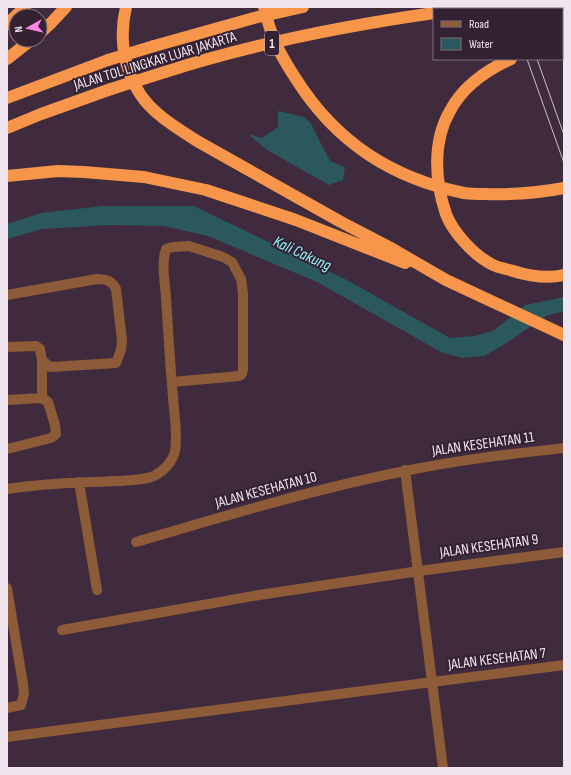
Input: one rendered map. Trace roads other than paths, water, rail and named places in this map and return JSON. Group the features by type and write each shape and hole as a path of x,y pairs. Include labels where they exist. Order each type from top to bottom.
{"highway":[{"path":"7,24 24,7"},
{"path":"48,26 66,7"},
{"path":"126,7 124,17 123,53 130,75 140,94 151,107 174,126 197,141 443,278 491,302 564,335"},
{"path":"264,7 269,29 280,55 308,98 344,138 372,158 404,175 465,193 510,195 551,191 564,188"},
{"name":"JALAN TOL LINGKAR LUAR JAKARTA","path":"7,98 108,60 247,20 303,7"},
{"name":"JALAN TOL LINGKAR LUAR JAKARTA","path":"7,128 111,89 198,61 289,39 381,21 433,14"},
{"path":"7,59 21,48"},
{"path":"509,60 494,67 469,85 450,111 440,136 437,165 438,177 447,215 455,230 466,244 477,255 493,266 532,276 564,275"},
{"path":"7,176 58,172 84,172 144,177 206,190 296,220 443,278"}],"street":[{"path":"7,489 142,478 154,476 164,470 171,462 175,452 176,440 172,382 164,255 166,249 173,246 189,246 223,257 232,262 242,280 243,369 242,374 239,376 172,382"},
{"path":"7,295 97,279 108,280 116,289 122,340 121,350 116,363 50,367 42,360"},
{"path":"7,348 36,346 40,349 42,360 42,398"},
{"path":"7,400 42,398 48,402 56,431 54,436 7,449"},
{"name":"JALAN KESEHATAN 11","path":"405,470 564,448"},
{"path":"405,470 443,768"},
{"name":"JALAN KESEHATAN 10","path":"136,542 276,502 405,470"},
{"path":"79,482 97,590"},
{"name":"JALAN KESEHATAN 9","path":"62,630 259,595 419,571 564,552"},
{"path":"7,588 24,694 21,705 7,708"},
{"name":"JALAN KESEHATAN 7","path":"7,737 564,665"}],"water":[{"path":"278,111 304,117 310,122 330,161 345,167 343,180 329,185 267,150 248,134 262,138 278,127"},
{"path":"103,206 194,206 345,279 450,338 474,336 493,331 525,305 564,297 564,311 546,316 502,346 484,356 462,358 441,352 317,282 208,236 164,226 109,225 42,229 7,239 7,224 41,213"}],"tram line":[{"path":"527,60 564,163"},
{"path":"537,60 564,135"}],"water label":[{"name":"Kali Cakung","path":"302,254"}]}
